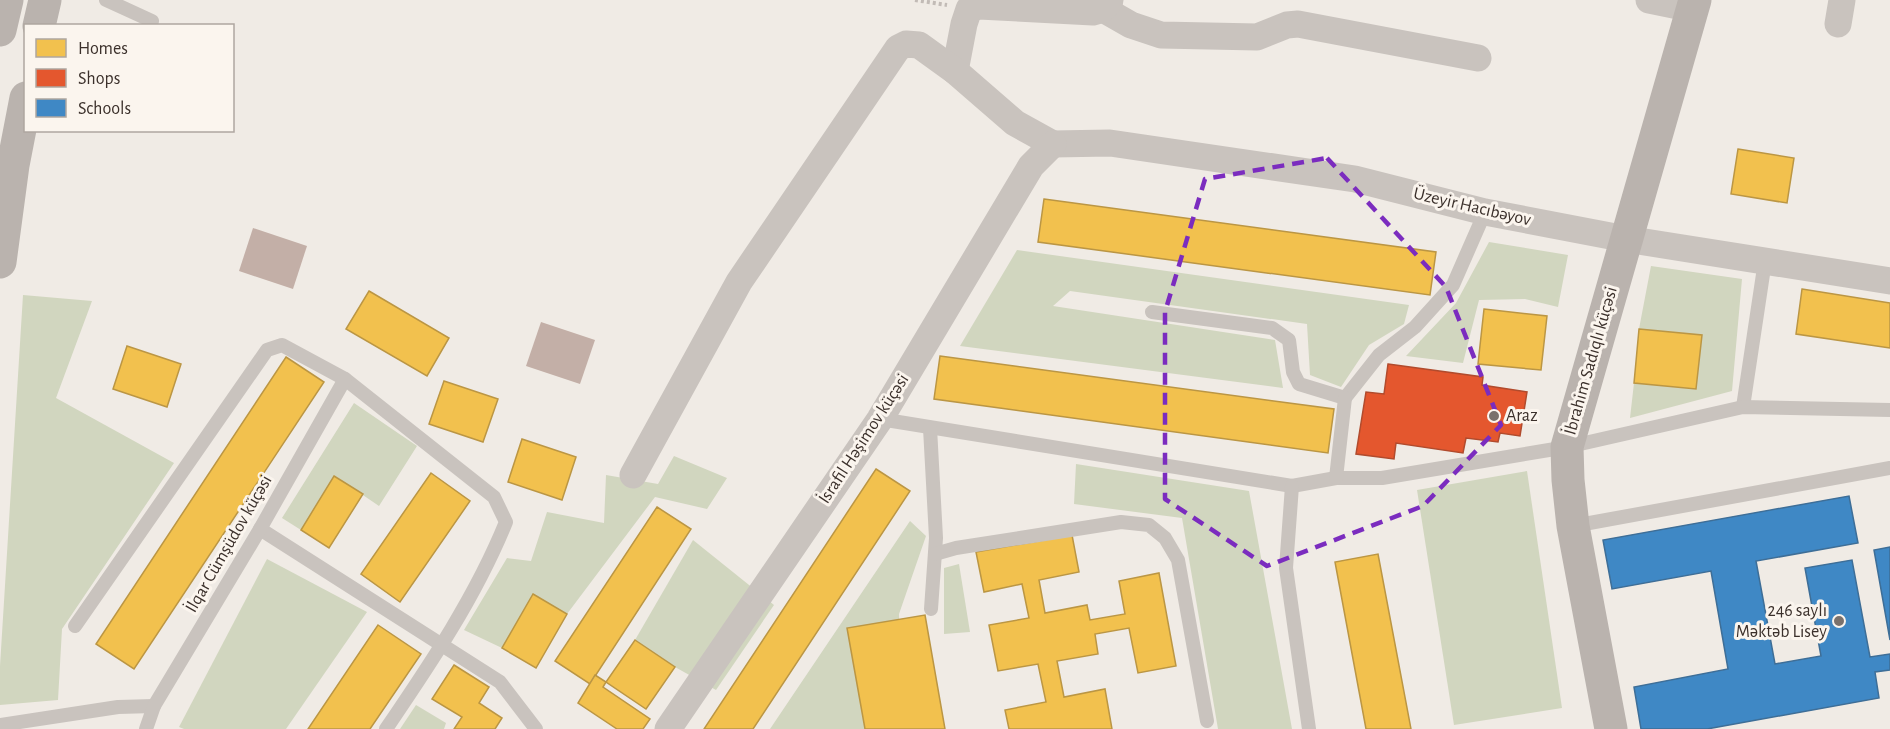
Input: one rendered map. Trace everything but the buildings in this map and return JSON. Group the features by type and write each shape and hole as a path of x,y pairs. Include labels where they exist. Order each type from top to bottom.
{"street":[{"path":"0,30 7,0"},
{"path":"39,24 45,0"},
{"path":"1649,0 1694,4"},
{"path":"955,71 969,9 979,6 1093,12 1106,4 1131,26 1161,35 1257,37 1287,25 1298,24 1478,58"},
{"name":"İbrahim Sadıqlı küçəsi","path":"1611,729 1573,526 1567,447 1694,4"},
{"path":"633,475 739,282 898,48 906,44 919,45 955,71 1015,123 1053,144"},
{"path":"0,262 24,109"},
{"name":"Üzeyir Hacıbəyov","path":"1053,144 1110,143 1355,178 1485,212 1626,239 1890,281"},
{"name":"İsrafil Həşimov küçəsi","path":"668,729 880,419 1030,165 1053,144"}],"lane":[{"path":"106,0 152,21"},
{"path":"1336,478 1345,399 1379,355 1415,327 1453,285 1485,212"},
{"path":"1743,407 1766,261"},
{"path":"1152,312 1272,328 1289,340 1293,372 1299,384 1345,399"},
{"path":"75,627 267,350 282,345 345,379 494,497 506,522 495,549 443,646 386,729"},
{"name":"İlqar Cümşüdov küçəsi","path":"146,729 154,706 260,529 345,379"},
{"path":"880,419 1292,486 1336,478 1382,478 1567,447 1743,407 1890,410"},
{"path":"930,428 936,538 931,609"},
{"path":"1573,526 1890,468"},
{"path":"1292,486 1286,568 1309,729"},
{"path":"935,554 956,548 1121,522 1149,525 1165,538 1178,560 1207,721"},
{"path":"260,529 500,682 529,726"},
{"path":"0,725 117,707 154,706"}],"highlighted area":[{"path":"1327,158 1446,287 1501,425 1423,506 1267,566 1165,499 1165,312 1205,179"}],"green space":[{"path":"1489,242 1568,255 1558,307 1525,299 1479,300 1463,363 1406,356 1456,303"},
{"path":"1017,250 1409,305 1404,324 1369,345 1341,387 1310,375 1307,324 1070,291 1053,306 1275,340 1283,388 960,346"},
{"path":"1651,266 1742,279 1732,391 1630,418 1634,383 1696,389 1702,335 1639,329"},
{"path":"23,295 92,301 56,398 174,463 62,629 58,700 0,705 0,666"},
{"path":"354,403 417,446 379,506 335,476 301,530 282,518"},
{"path":"674,456 727,478 707,509 655,497 567,614 533,595 502,648 464,630 507,558 531,561 547,512 604,523 606,475 658,484"},
{"path":"1076,464 1249,491 1292,729 1218,729 1182,518 1074,504"},
{"path":"1527,471 1562,708 1454,725 1417,490"},
{"path":"910,521 926,536 899,614 902,729 770,729"},
{"path":"693,540 774,605 716,690 675,667 635,640"},
{"path":"267,559 367,612 286,729 184,729 179,727"},
{"path":"959,564 970,632 944,634 944,568"},
{"path":"416,705 446,723 444,729 400,729"}],"place":[{"name":"Araz","path":"1494,416"},
{"name":"246 saylı Məktəb Lisey","path":"1839,621"}]}
